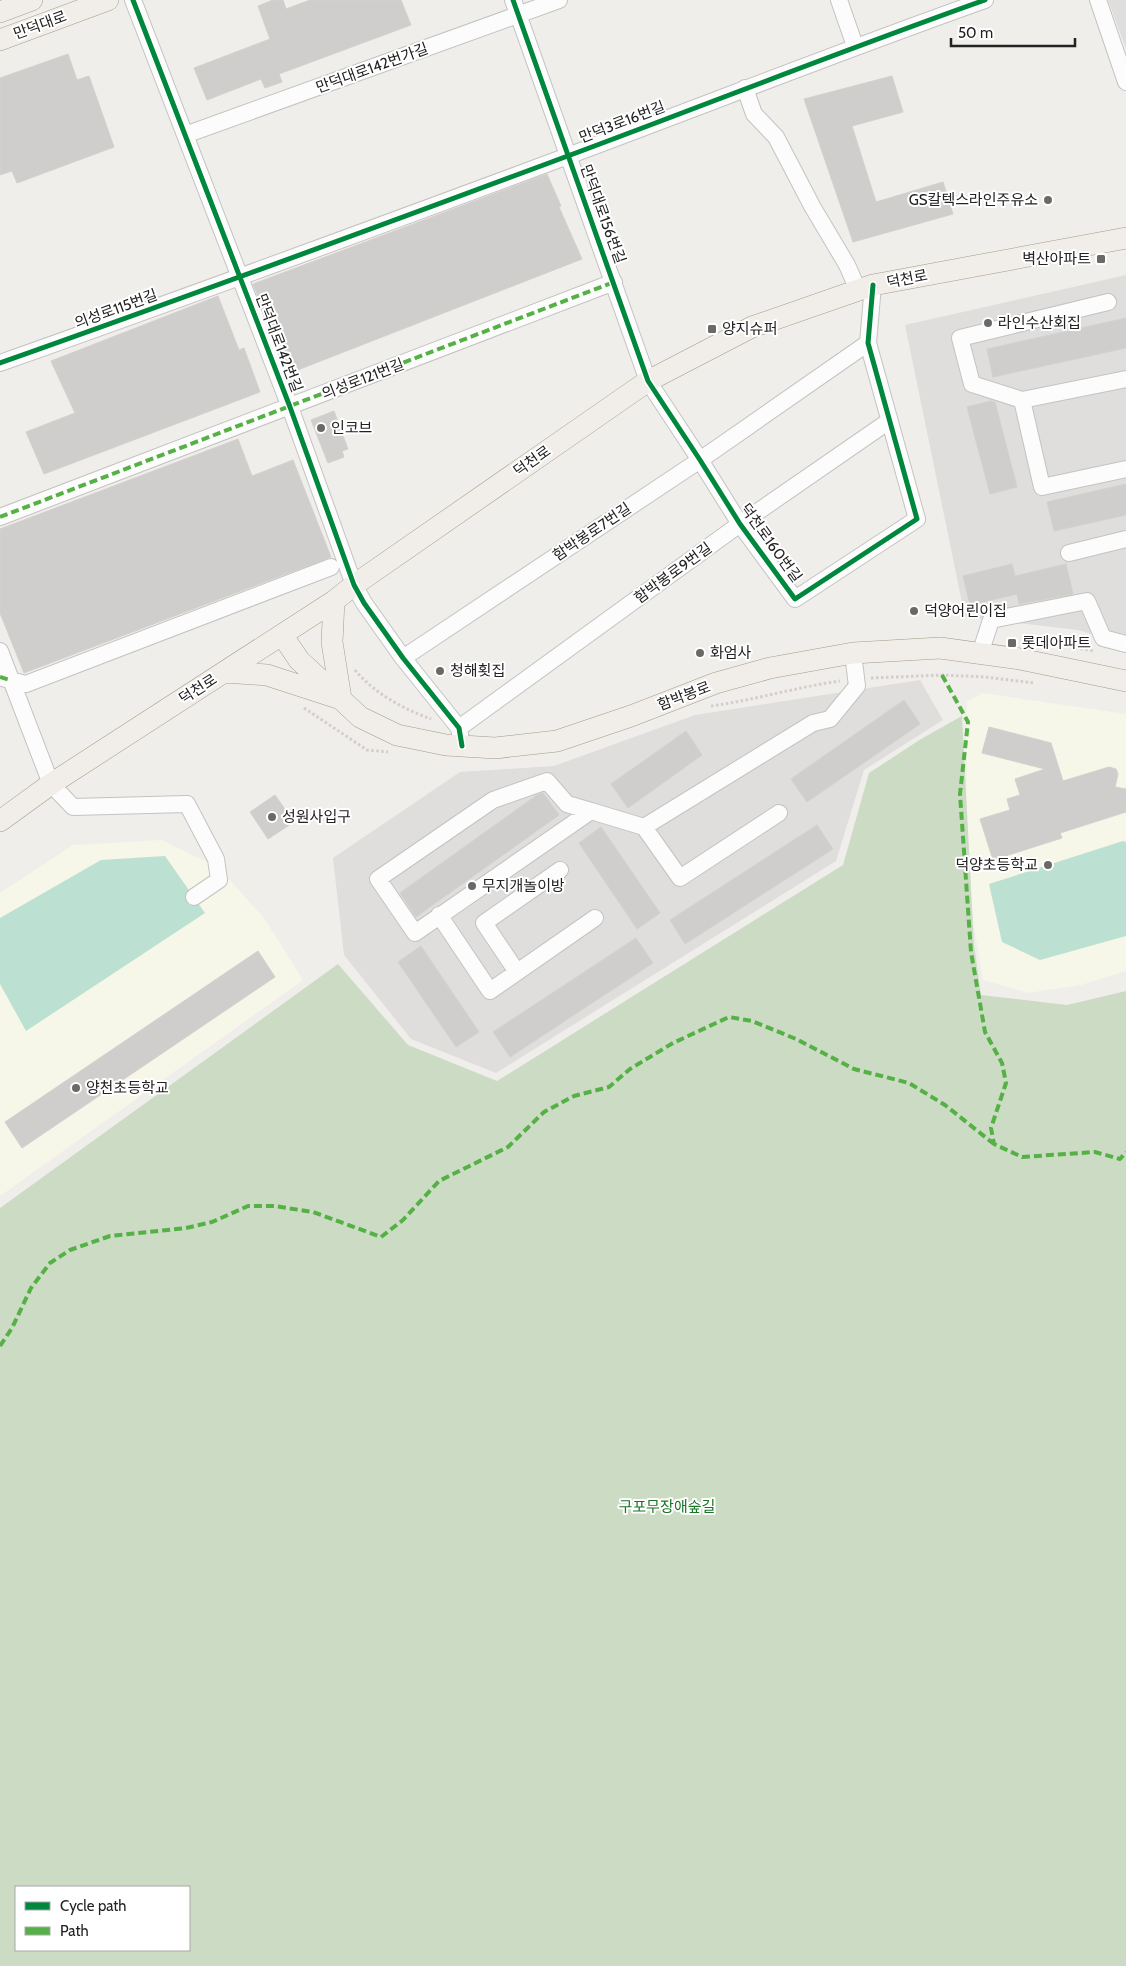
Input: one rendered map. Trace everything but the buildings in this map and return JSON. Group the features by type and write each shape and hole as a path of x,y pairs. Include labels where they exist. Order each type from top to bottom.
{"main road":[{"name":"만덕대로","path":"0,12 32,0"},
{"name":"만덕대로","path":"0,40 108,0"},
{"name":"덕천로","path":"0,820 51,784 334,601 354,584 648,380 752,327 866,288 1126,238"},
{"path":"224,672 267,675 341,699 332,642 334,601"},
{"name":"함박봉로","path":"282,635 299,660 360,717 397,734 446,746 460,737 495,748 557,741 631,716 716,683 770,668 853,653 940,648 1020,659 1126,681"}],"street":[{"name":"만덕대로142번길","path":"133,0 290,407 354,584 364,603 403,658"},
{"name":"만덕대로142번가길","path":"185,135 516,7 559,0"},
{"path":"840,0 855,46"},
{"name":"만덕3로16번길","path":"240,277 568,156 855,46 985,0"},
{"path":"1098,0 1126,82"},
{"name":"만덕대로156번길","path":"516,7 648,380"},
{"path":"745,88 754,114 776,137 812,206 847,265 866,288 868,343 890,421"},
{"name":"의성로115번길","path":"0,363 240,277"},
{"name":"의성로121번길","path":"0,517 614,282"},
{"path":"1108,302 960,338 972,384 1022,400 1126,379"},
{"name":"함박봉로7번길","path":"403,658 700,460 868,343"},
{"name":"덕천로160번길","path":"648,380 740,524 795,598 916,519 890,421"},
{"path":"1022,400 1042,487 1126,469"},
{"name":"함박봉로9번길","path":"460,737 740,524 890,421"},
{"path":"1069,553 1126,539"},
{"path":"5,678 26,684 331,567"},
{"path":"980,654 992,620 1087,601 1102,638 1126,644"},
{"path":"0,651 5,678 51,784 73,807 188,804 216,859 219,880 194,897"},
{"path":"644,827 813,722 830,719 858,686 853,653"},
{"path":"403,658 460,737"},
{"path":"591,811 415,932 378,879 492,800 547,781 567,804 591,811 644,827 680,878 779,813"},
{"path":"517,972 484,923 560,870"},
{"path":"439,915 490,991 595,918"}],"path":[{"path":"1040,642 1099,651"},
{"path":"350,664 363,680 406,710 460,737"},
{"path":"707,706 740,702 856,678 942,675 984,676 1042,684"},
{"path":"300,705 367,750 396,753"}],"shaded area":[{"path":"1108,0 1126,0 1126,49"},
{"path":"1126,275 1126,644 1078,630 965,617 905,325"},
{"path":"920,680 943,720 864,770 836,861 496,1073 411,1039 344,955 333,858 460,772 554,766 695,715"},
{"name":"덕양초등학교","path":"982,693 1126,714 1126,971 1081,985 1028,993 983,980 973,921 966,810 967,702"},
{"name":"양천초등학교","path":"161,840 218,867 264,918 303,980 0,1196 0,893 73,845"}],"green space":[{"name":"구포무장애숲길","path":"962,716 974,945 981,995 1067,1005 1126,991 1126,1966 0,1966 0,1208 338,964 408,1045 497,1081 843,865 869,773 921,739"},
{"path":"1123,841 1126,842 1126,936 1040,960 1002,942 989,884"},
{"path":"165,856 205,913 26,1031 0,984 0,918 101,860"}],"marked path":[{"path":"0,517 614,282"},
{"path":"942,675 968,722 960,794 971,952 985,1032 1002,1063 1006,1083 991,1128 994,1144 1022,1157 1095,1152 1120,1159 1126,1152"},
{"path":"0,677 10,680"},
{"path":"0,1346 12,1328 31,1288 50,1263 70,1250 110,1236 186,1228 212,1222 248,1206 274,1206 313,1212 381,1237 403,1220 439,1181 508,1147 544,1112 574,1096 609,1087 630,1069 673,1043 729,1017 752,1021 796,1039 854,1069 909,1083 945,1105 994,1144"}],"cycle path":[{"path":"133,0 290,407 354,585 364,603 403,658 459,728 462,746"},
{"path":"513,0 648,381 740,524 795,599 917,519 868,343 873,285"},
{"path":"0,363 424,209 985,0"}],"place":[{"name":"GS칼텍스라인주유소","path":"1048,200"},
{"name":"벽산아파트","path":"1101,259"},
{"name":"라인수산회집","path":"988,323"},
{"name":"양지슈퍼","path":"712,329"},
{"name":"인코브","path":"321,428"},
{"name":"덕양어린이집","path":"914,611"},
{"name":"롯데아파트","path":"1012,643"},
{"name":"화엄사","path":"700,653"},
{"name":"청해횟집","path":"440,671"},
{"name":"성원사입구","path":"272,817"},
{"name":"덕양초등학교","path":"1048,865"},
{"name":"무지개놀이방","path":"472,886"},
{"name":"양천초등학교","path":"76,1088"}]}
